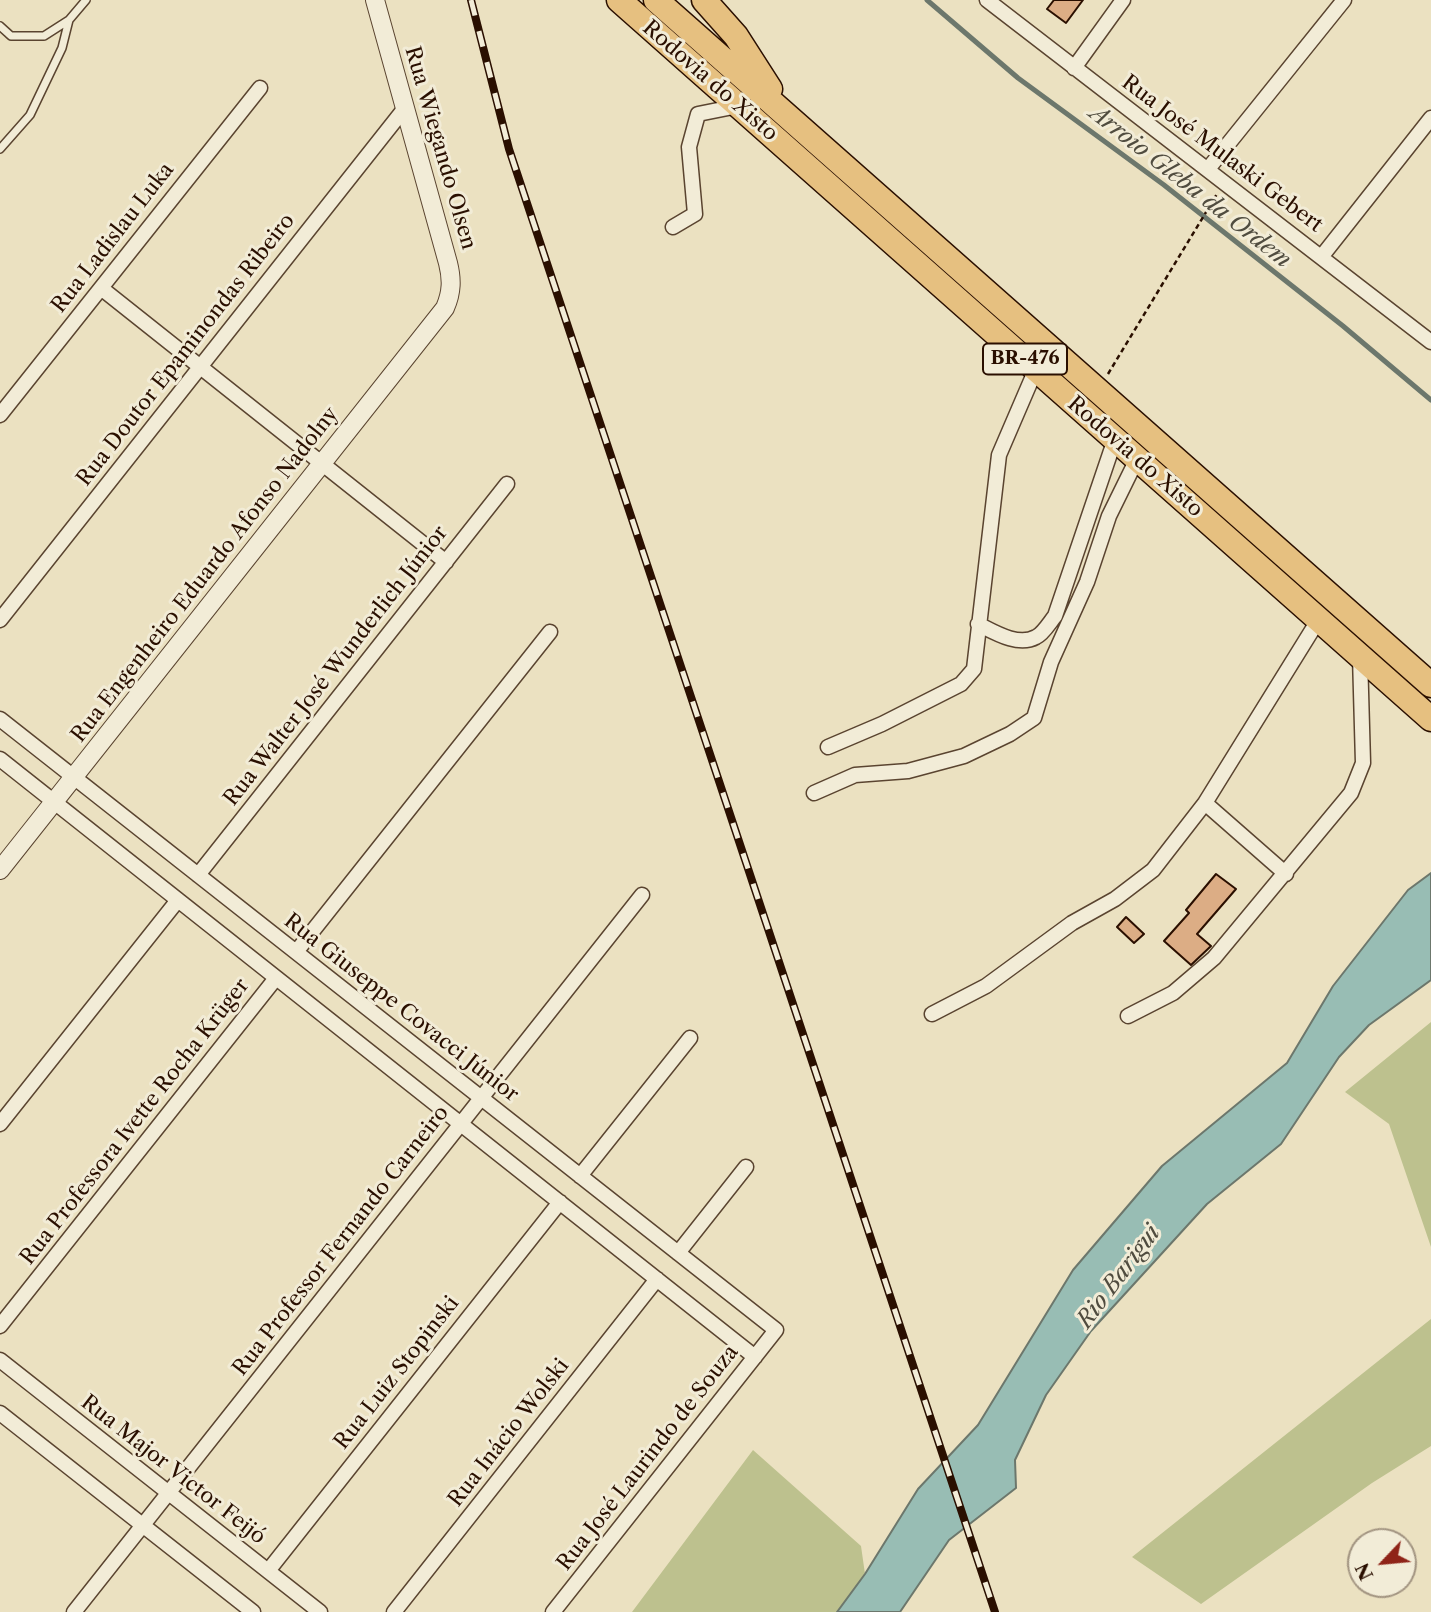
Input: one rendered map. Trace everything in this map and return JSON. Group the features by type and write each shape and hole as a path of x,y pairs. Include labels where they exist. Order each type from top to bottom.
{"highway":[{"name":"Rodovia do Xisto","path":"618,0 1431,719"},
{"name":"Rodovia do Xisto","path":"656,0 1431,685"},
{"path":"704,0 736,36 790,118"}],"street":[{"name":"Rua Wiegando Olsen","path":"375,0 451,275 450,298 445,307"},
{"name":"Rua José Mulaski Gebert","path":"987,0 1430,338"},
{"path":"1074,68 1123,0"},
{"path":"1208,169 1343,0"},
{"name":"Rua Ladislau Luka","path":"0,415 260,88"},
{"path":"673,227 695,214 689,147 698,114 738,106"},
{"name":"Rua Doutor Epaminondas Ribeiro","path":"0,620 405,108"},
{"path":"1322,256 1431,118"},
{"path":"101,288 446,562"},
{"name":"Rua Engenheiro Eduardo Afonso Nadolny","path":"0,870 445,307"},
{"path":"828,747 882,724 961,684 974,669 999,454 1036,369"},
{"path":"978,624 1006,638 1026,640 1038,637 1055,616 1115,439"},
{"path":"814,793 855,775 908,771 964,756 1010,734 1034,718 1051,662 1087,582 1110,516 1137,458"},
{"name":"Rua Walter José Wunderlich Júnior","path":"198,874 508,484"},
{"path":"932,1014 986,986 1072,923 1115,899 1153,870 1205,803 1319,619"},
{"path":"296,952 550,632"},
{"path":"1128,1016 1173,993 1214,958 1351,793 1363,763 1360,656"},
{"name":"Rua Giuseppe Covacci Júnior","path":"0,719 776,1330"},
{"path":"0,759 755,1357"},
{"path":"1205,803 1286,874"},
{"name":"Rua Professor Fernando Carneiro","path":"74,1612 642,895"},
{"path":"0,1124 178,900"},
{"name":"Rua Professora Ivette Rocha Krüger","path":"0,1326 276,978"},
{"path":"580,1176 690,1038"},
{"path":"678,1253 746,1167"},
{"name":"Rua Luiz Stopinski","path":"268,1571 560,1202"},
{"name":"Rua Inácio Wolski","path":"394,1612 657,1279"},
{"name":"Rua José Laurindo de Souza","path":"553,1612 776,1330"},
{"name":"Rua Major Victor Feijó","path":"0,1360 320,1612"},
{"path":"0,1413 143,1525 243,1609"}],"lane":[{"path":"0,26 11,36 44,36 69,20 86,0"},
{"path":"0,149 30,115 62,48 69,20"}],"path":[{"path":"1098,391 1218,192"}],"green space":[{"path":"1431,1022 1431,1247 1389,1124 1345,1092"},
{"path":"1431,1319 1431,1446 1372,1483 1201,1604 1132,1557"},
{"path":"753,1450 861,1546 865,1574 837,1612 632,1612"}],"water":[{"name":"Rio Barigui","path":"1431,873 1431,980 1369,1025 1339,1057 1281,1144 1207,1204 1091,1331 1046,1395 1015,1460 1016,1488 949,1540 900,1612 837,1612 865,1574 918,1489 978,1425 1073,1270 1162,1166 1287,1063 1333,986 1408,890"}],"building":[{"path":"1054,0 1083,0 1066,23 1047,9"},
{"path":"1216,874 1236,889 1197,934 1211,946 1191,965 1164,941 1189,913 1186,910"},
{"path":"1126,917 1144,934 1134,943 1117,927"}],"waterway":[{"name":"Arroio Gleba da Ordem","path":"927,0 1018,78 1164,185 1343,326 1431,400"}],"railway":[{"path":"471,0 509,149 995,1612"}]}
